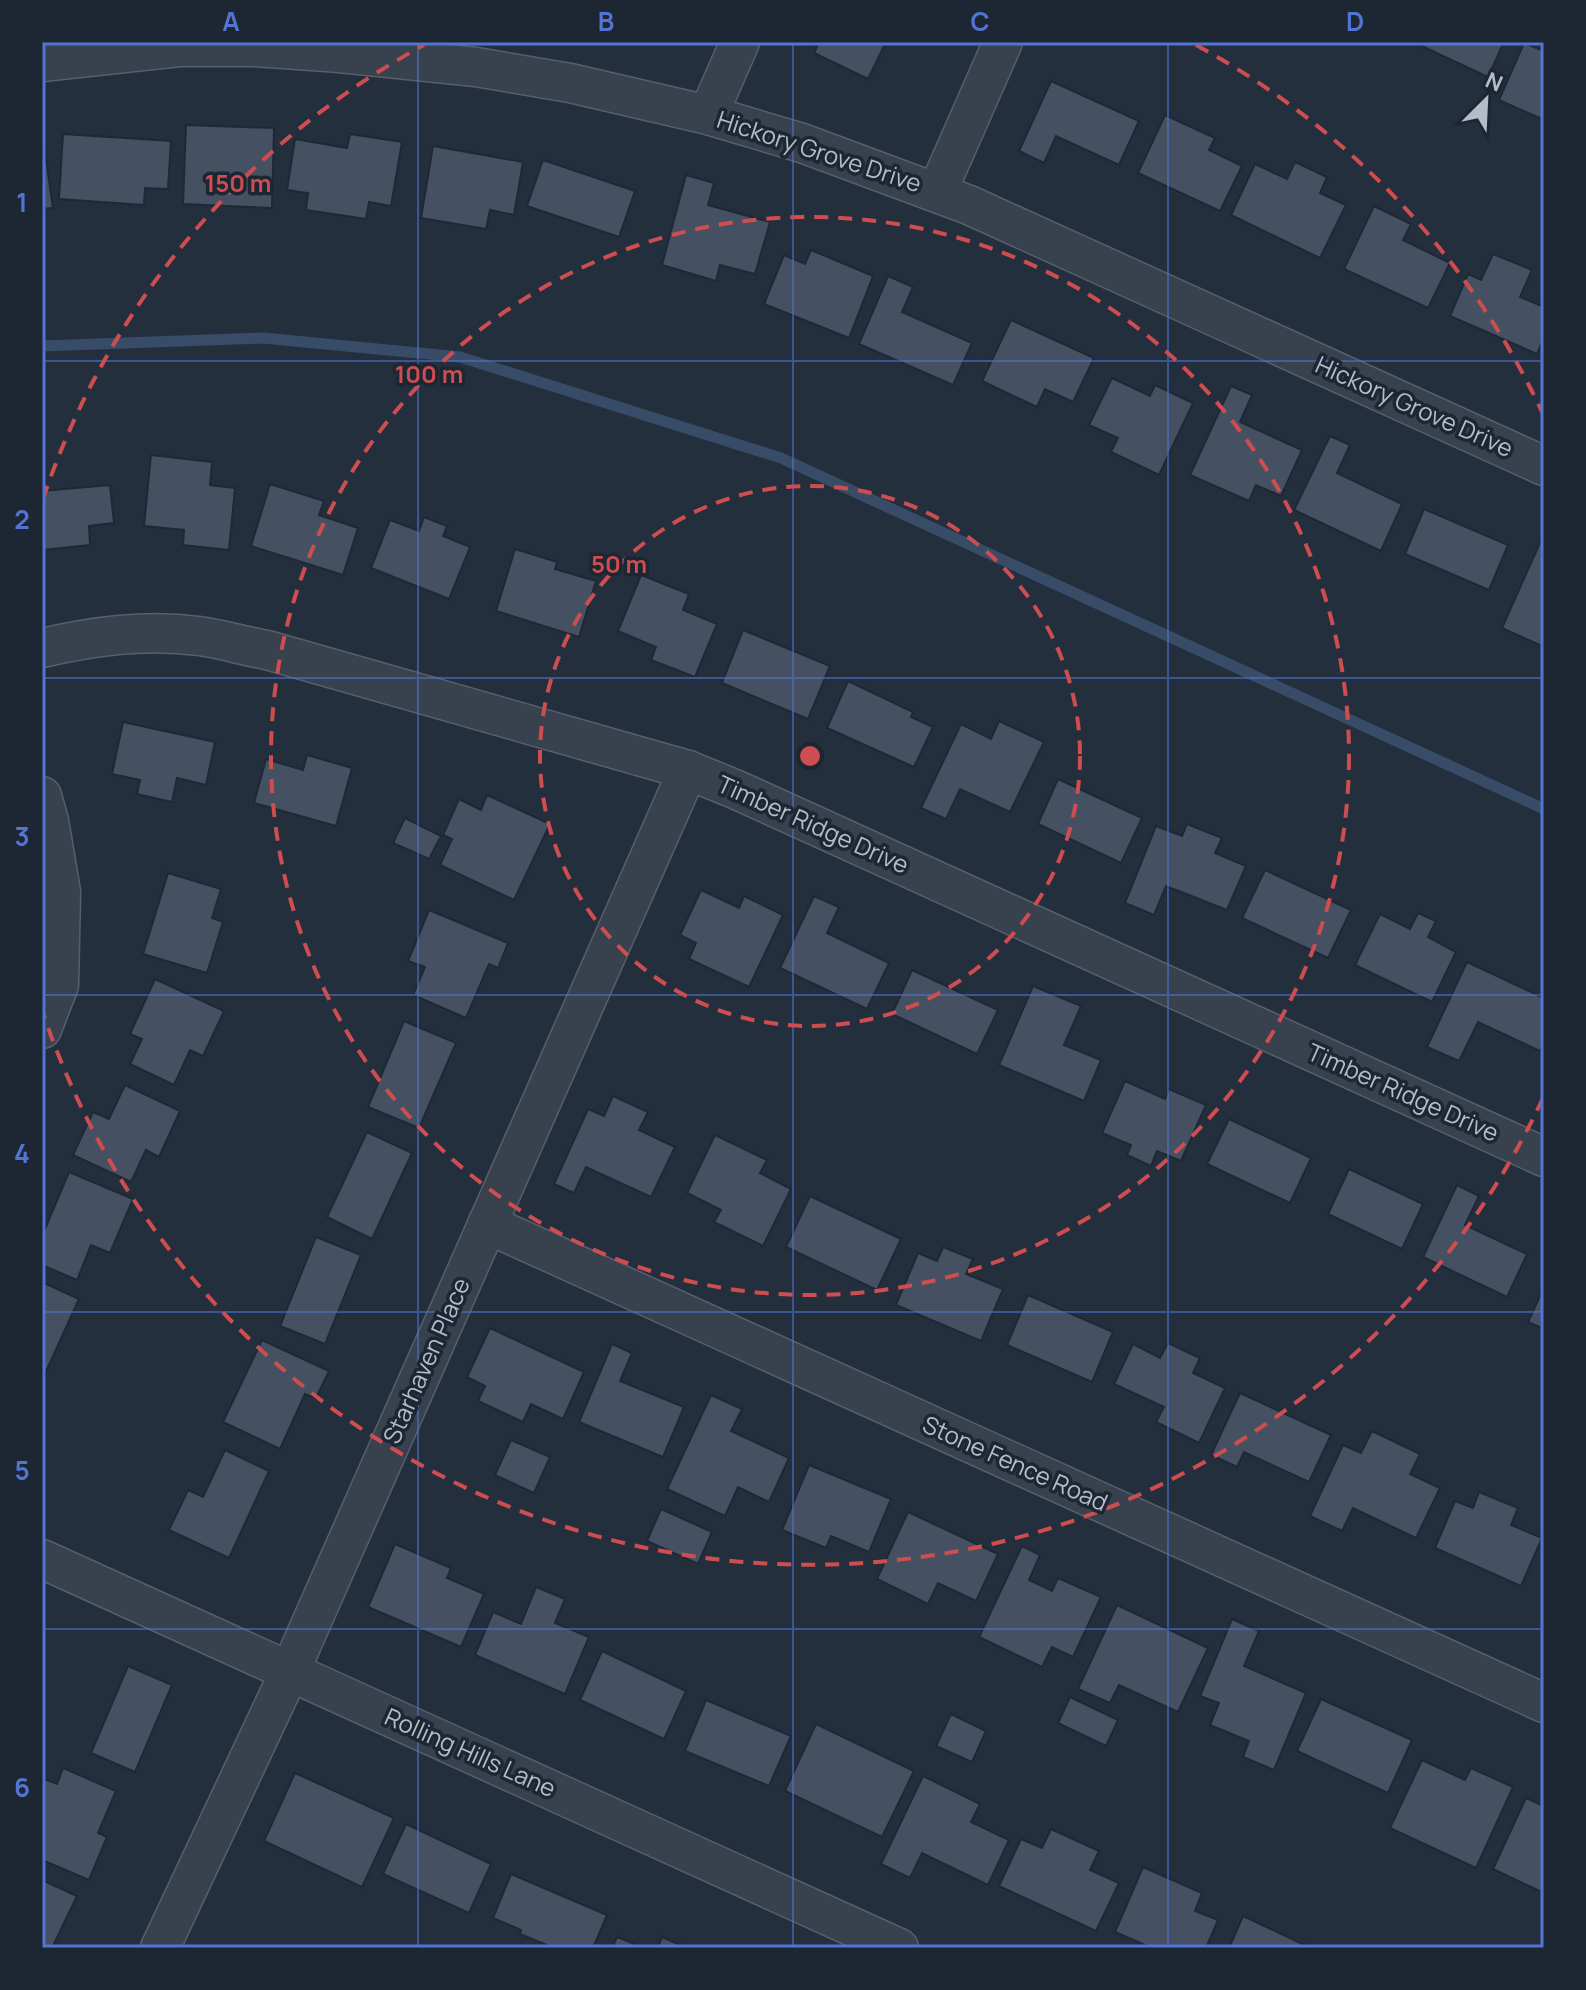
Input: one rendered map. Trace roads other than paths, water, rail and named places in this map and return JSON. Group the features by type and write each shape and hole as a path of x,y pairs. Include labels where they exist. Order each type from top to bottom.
{"street":[{"path":"708,115 740,42"},
{"path":"937,192 1003,42"},
{"name":"Hickory Grove Drive","path":"42,62 179,47 255,47 340,53 476,67 570,83 708,115 802,143 937,192 1544,466"},
{"name":"Timber Ridge Drive","path":"42,648 125,634 200,636 267,650 688,770 1544,1157"},
{"name":"Starhaven Place","path":"160,1948 290,1671 688,770"},
{"path":"42,796 61,892 59,985 42,1029"},
{"name":"Stone Fence Road","path":"487,1224 1544,1703"},
{"name":"Rolling Hills Lane","path":"42,1559 899,1948"}],"waterway":[{"path":"42,346 263,338 460,357 781,458 1544,809"}]}
